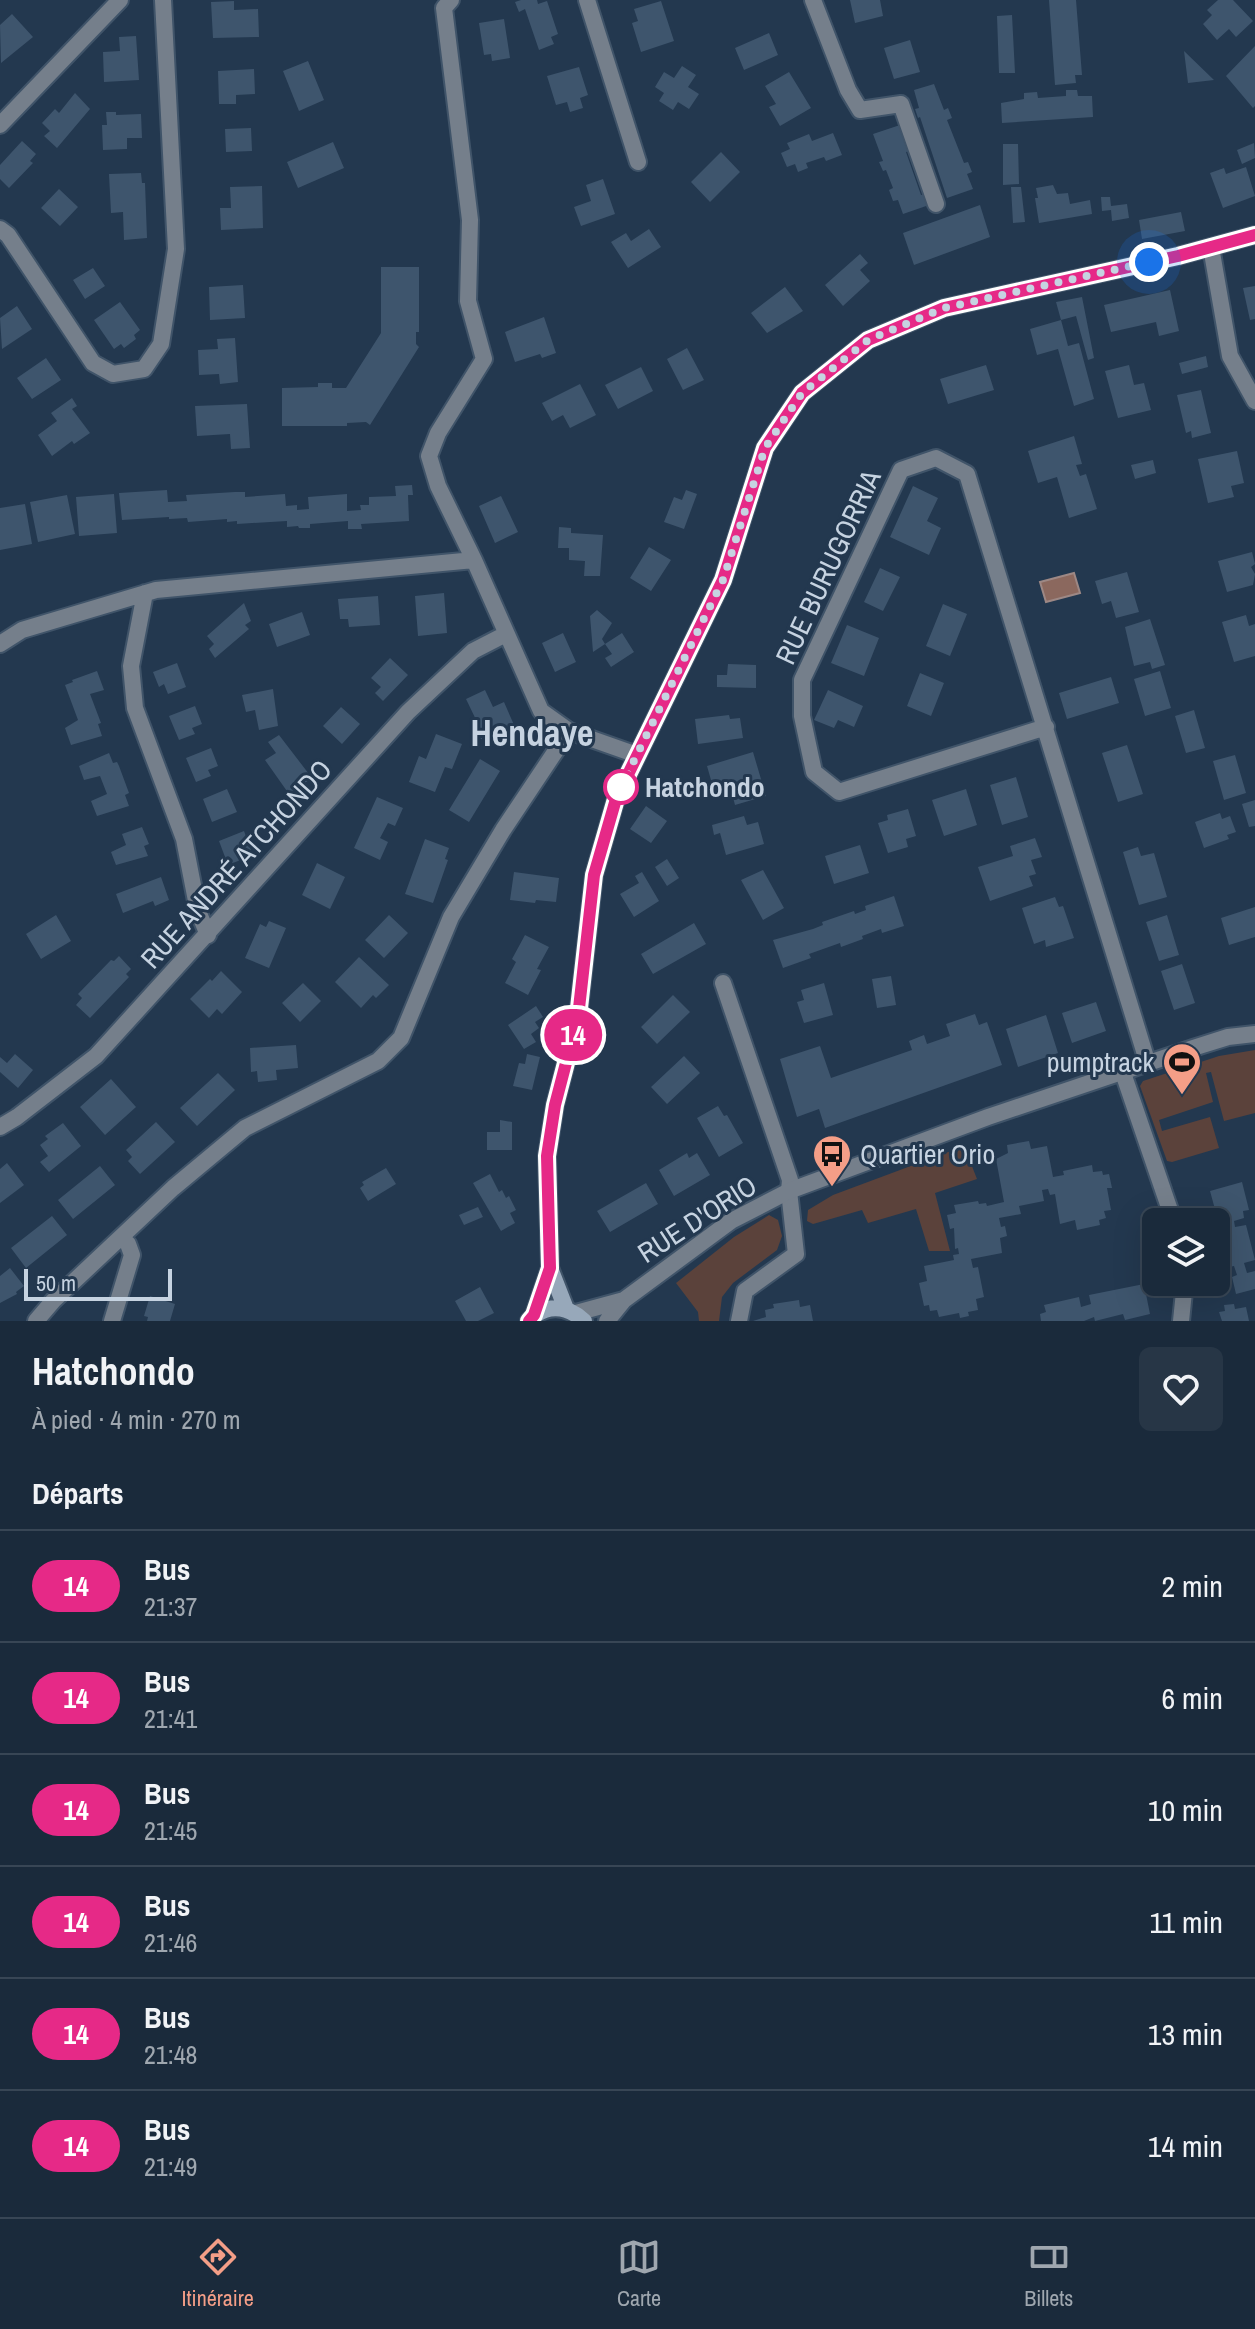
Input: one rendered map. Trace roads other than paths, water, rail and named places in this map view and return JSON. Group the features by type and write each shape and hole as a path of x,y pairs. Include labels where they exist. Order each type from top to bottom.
{"main road":[{"path":"532,1318 550,1268 547,1156 555,1105 578,1017 594,875 616,799 723,580 765,448 802,393 868,340 944,308 1255,235"},
{"path":"550,1268 575,1314"},
{"path":"532,1318 555,1307 575,1314"}],"street":[{"path":"0,125 120,0"},
{"path":"0,229 8,235 93,363 113,374 144,369 161,344 176,249 163,0"},
{"path":"451,0 444,8 470,220 468,301 484,359 438,433 429,456 438,486 541,711 569,731 637,755"},
{"path":"587,0 638,162"},
{"path":"813,0 848,90 860,110 901,104 936,204"},
{"path":"1211,247 1230,356 1255,401"},
{"name":"RUE BURUGORRIA","path":"1046,727 839,792 814,772 802,716 802,680 901,470 936,458 967,474 1046,727 1148,1064"},
{"path":"0,644 22,630 156,590 474,560"},
{"path":"145,593 131,666 135,708 184,839 198,911 208,935"},
{"name":"RUE ANDRÉ ATCHONDO","path":"0,1127 96,1056 408,712 473,651 506,634"},
{"path":"36,1321 53,1301 173,1188 245,1128 378,1061 401,1038 451,917 503,830 569,731"},
{"path":"723,983 790,1180 796,1254 745,1291 739,1321"},
{"name":"RUE D'ORIO","path":"607,1321 624,1300 731,1221 789,1191 988,1117 1228,1037 1255,1034"},
{"path":"1123,1073 1169,1208"},
{"path":"112,1321 132,1255 121,1237"},
{"path":"1181,1321 1184,1296"},
{"name":"RUE D'ORIO","path":"575,1314 624,1300"}],"place":[{"name":"Hatchondo","path":"621,787"},
{"name":"pumptrack","path":"1182,1096"},
{"name":"Quartier Orio","path":"832,1188"}],"district":[{"name":"Hendaye","path":"532,733"}]}
